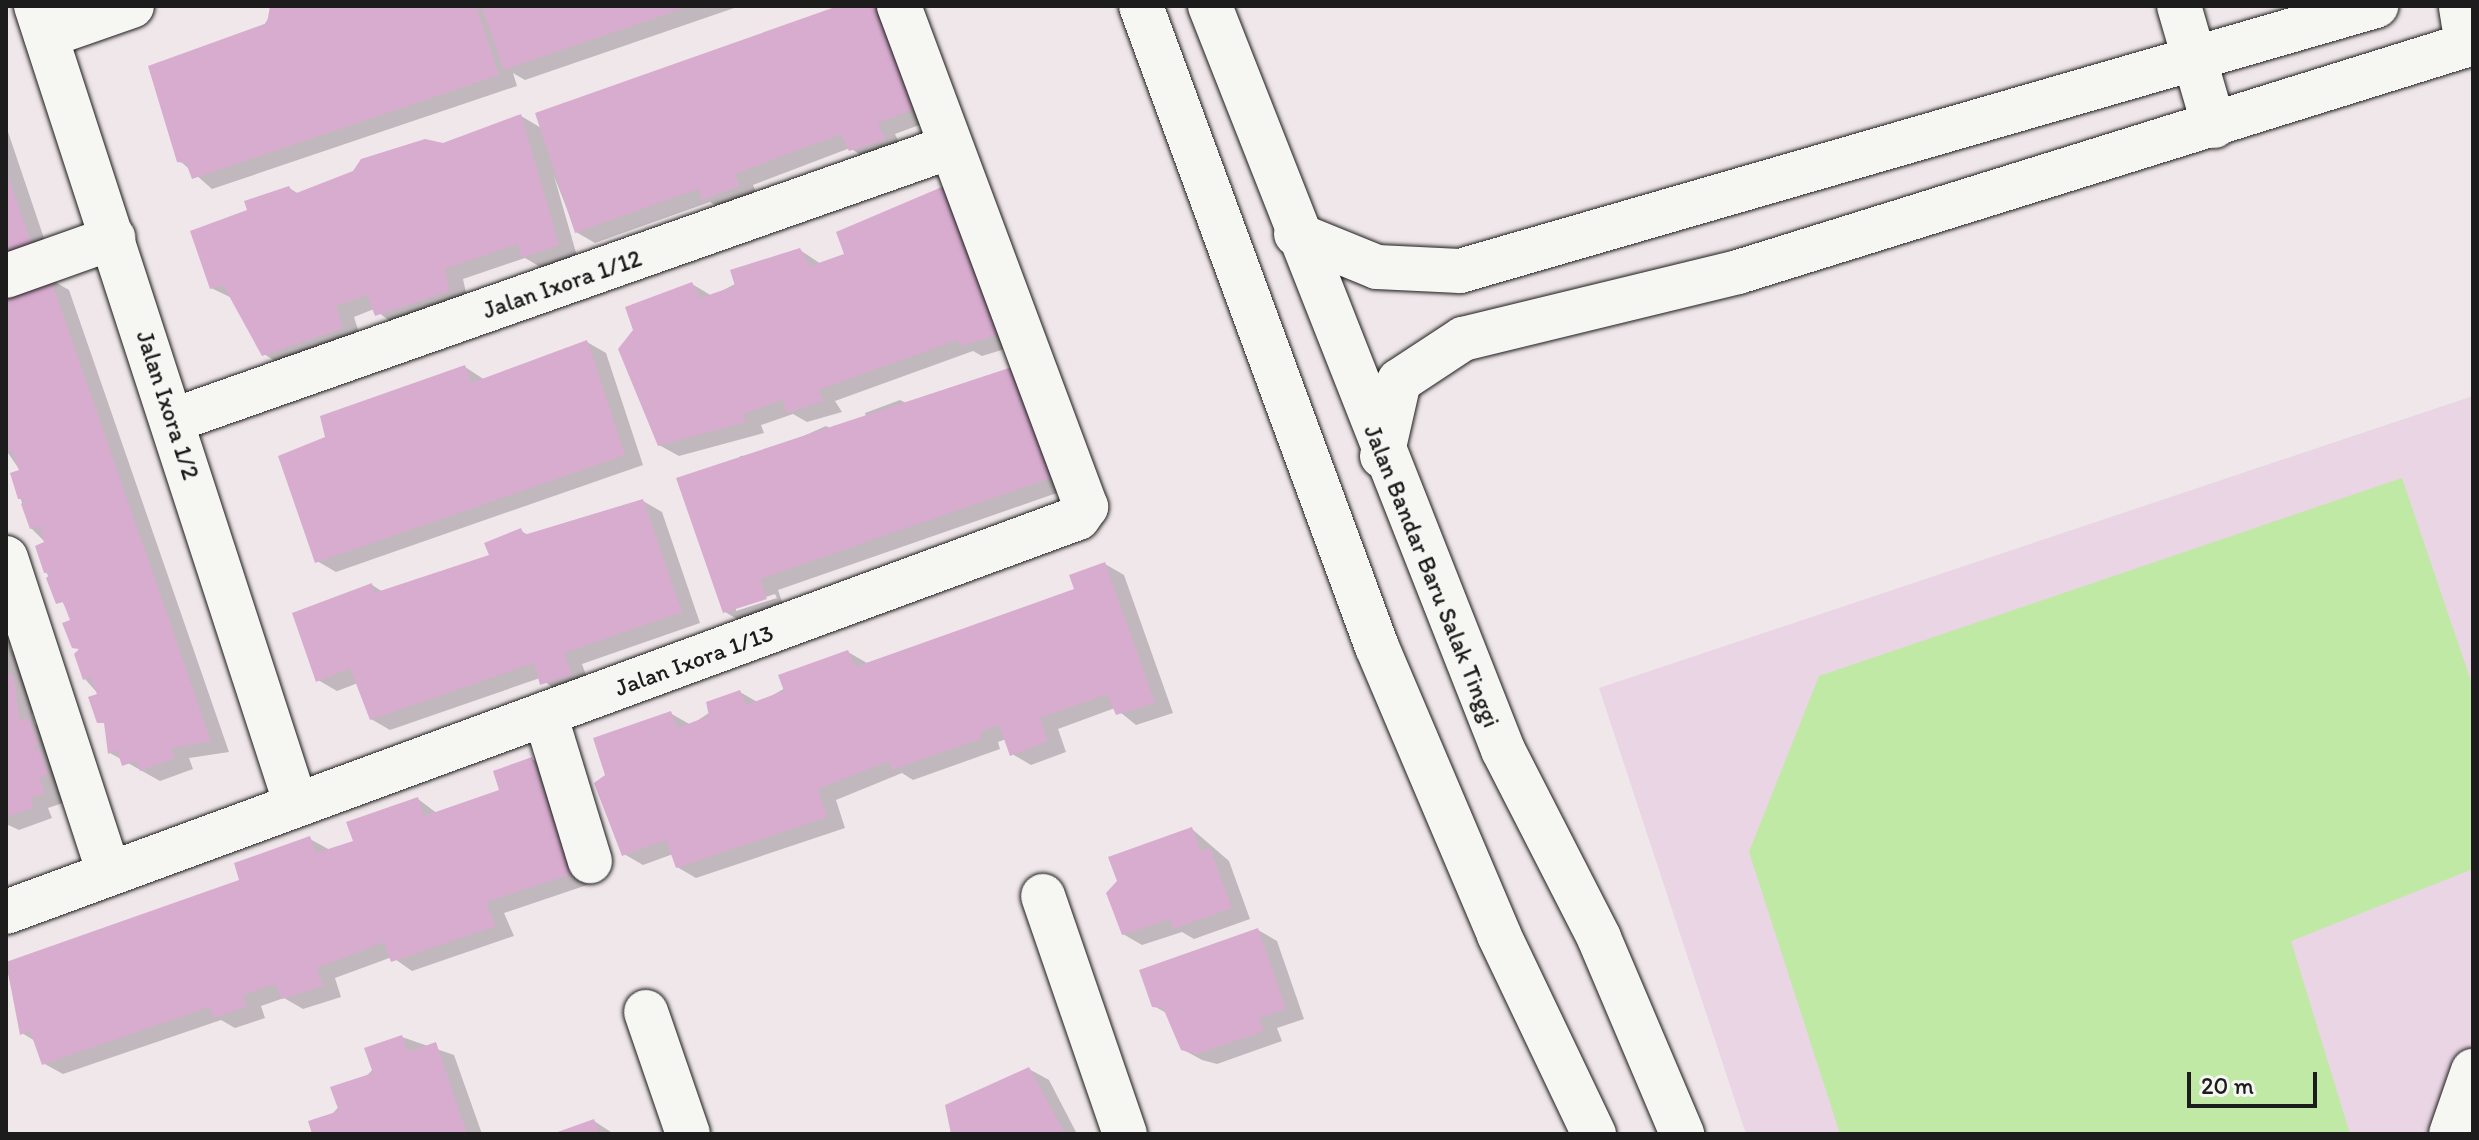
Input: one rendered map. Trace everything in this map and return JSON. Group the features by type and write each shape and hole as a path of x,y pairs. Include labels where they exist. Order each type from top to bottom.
{"street":[{"path":"41,21 132,6"},
{"path":"899,6 950,147"},
{"path":"1141,6 1377,647 1499,935 1594,1134"},
{"name":"Jalan Bandar Baru Salak Tinggi","path":"1210,6 1382,456 1503,750 1599,938 1682,1134"},
{"path":"2179,6 2214,126"},
{"path":"1296,234 1377,267 1460,271 2376,6"},
{"path":"1382,456 1399,381 1463,339 1738,272 2467,45 2461,6"},
{"name":"Jalan Ixora 1/2","path":"41,21 174,420 296,805"},
{"name":"Jalan Ixora 1/12","path":"174,420 950,147"},
{"name":"Jalan Ixora 1/13","path":"6,912 1078,518 1086,507 950,147"},
{"path":"6,276 113,238"},
{"path":"6,558 109,874"},
{"path":"545,714 590,861"},
{"path":"1043,896 1125,1134"},
{"path":"646,1012 688,1134"},
{"path":"2451,1134 2473,1071"}],"shaded area":[{"path":"2473,396 2473,1134 1746,1134 1599,688"}],"green space":[{"path":"2402,478 2473,687 2473,869 2291,941 2350,1134 1840,1134 1749,852 1819,676"}],"building":[{"path":"270,6 476,6 499,75 192,179 186,163 177,162 148,66 267,23"},
{"path":"481,6 690,6 504,70"},
{"path":"838,6 887,6 920,107 878,123 886,140 849,151 841,134 735,174 740,186 702,200 698,189 575,233 535,113"},
{"path":"521,114 559,245 521,258 518,244 445,269 450,291 375,316 367,295 336,306 343,328 262,356 223,285 210,289 190,231 247,210 244,201 289,186 294,194 353,171 361,159 425,139 443,143"},
{"path":"6,170 33,248 6,258"},
{"path":"956,181 1007,332 961,346 957,340 818,390 824,401 787,413 782,400 743,414 746,422 658,446 618,349 633,330 625,307 692,282 700,298 735,286 730,270 800,248 810,266 844,254 836,232"},
{"path":"50,277 211,741 171,748 175,758 140,771 136,761 122,766 117,750 108,754 104,723 97,723 88,697 97,694 90,677 83,680 74,654 79,649 72,648 62,623 70,620 63,602 56,604 46,578 52,573 44,573 35,546 44,542 39,526 30,529 21,504 27,499 18,499 10,473 19,470 12,451 6,453 6,293"},
{"path":"587,340 625,455 315,563 278,456 325,437 320,416 465,365 471,383"},
{"path":"1018,365 1059,475 760,579 767,599 723,613 676,478"},
{"path":"643,499 682,612 564,653 572,675 540,685 534,663 370,720 350,668 316,682 292,613 372,583 374,593 489,555 484,543 521,528 524,535"},
{"path":"1105,562 1155,703 1116,715 1107,694 1040,718 1048,741 1010,756 999,725 980,732 982,738 892,770 889,761 818,789 827,817 676,868 666,840 622,856 594,783 605,775 593,738 671,711 677,728 709,716 706,702 740,690 746,705 784,691 778,675 848,650 855,667 1074,589 1069,575"},
{"path":"6,674 13,675 20,721 29,718 38,744 32,749 40,749 48,775 39,777 45,793 30,798 34,808 6,817"},
{"path":"532,757 572,874 486,902 496,926 391,962 384,942 317,968 323,986 282,999 275,984 243,995 247,1007 214,1018 209,1007 42,1065 30,1031 20,1035 6,962 239,880 234,863 310,836 316,853 353,841 346,822 418,797 424,816 499,790 493,771"},
{"path":"1192,827 1200,851 1210,848 1232,908 1173,929 1170,919 1122,935 1106,893 1117,881 1108,857"},
{"path":"1258,928 1286,1009 1259,1018 1264,1031 1196,1054 1181,1050 1163,1008 1152,1007 1139,970"},
{"path":"402,1035 408,1052 436,1042 467,1134 312,1134 308,1121 339,1111 330,1087 373,1073 364,1048"},
{"path":"1029,1067 1065,1134 951,1134 945,1105"},
{"path":"594,1119 600,1134 552,1134"}]}
